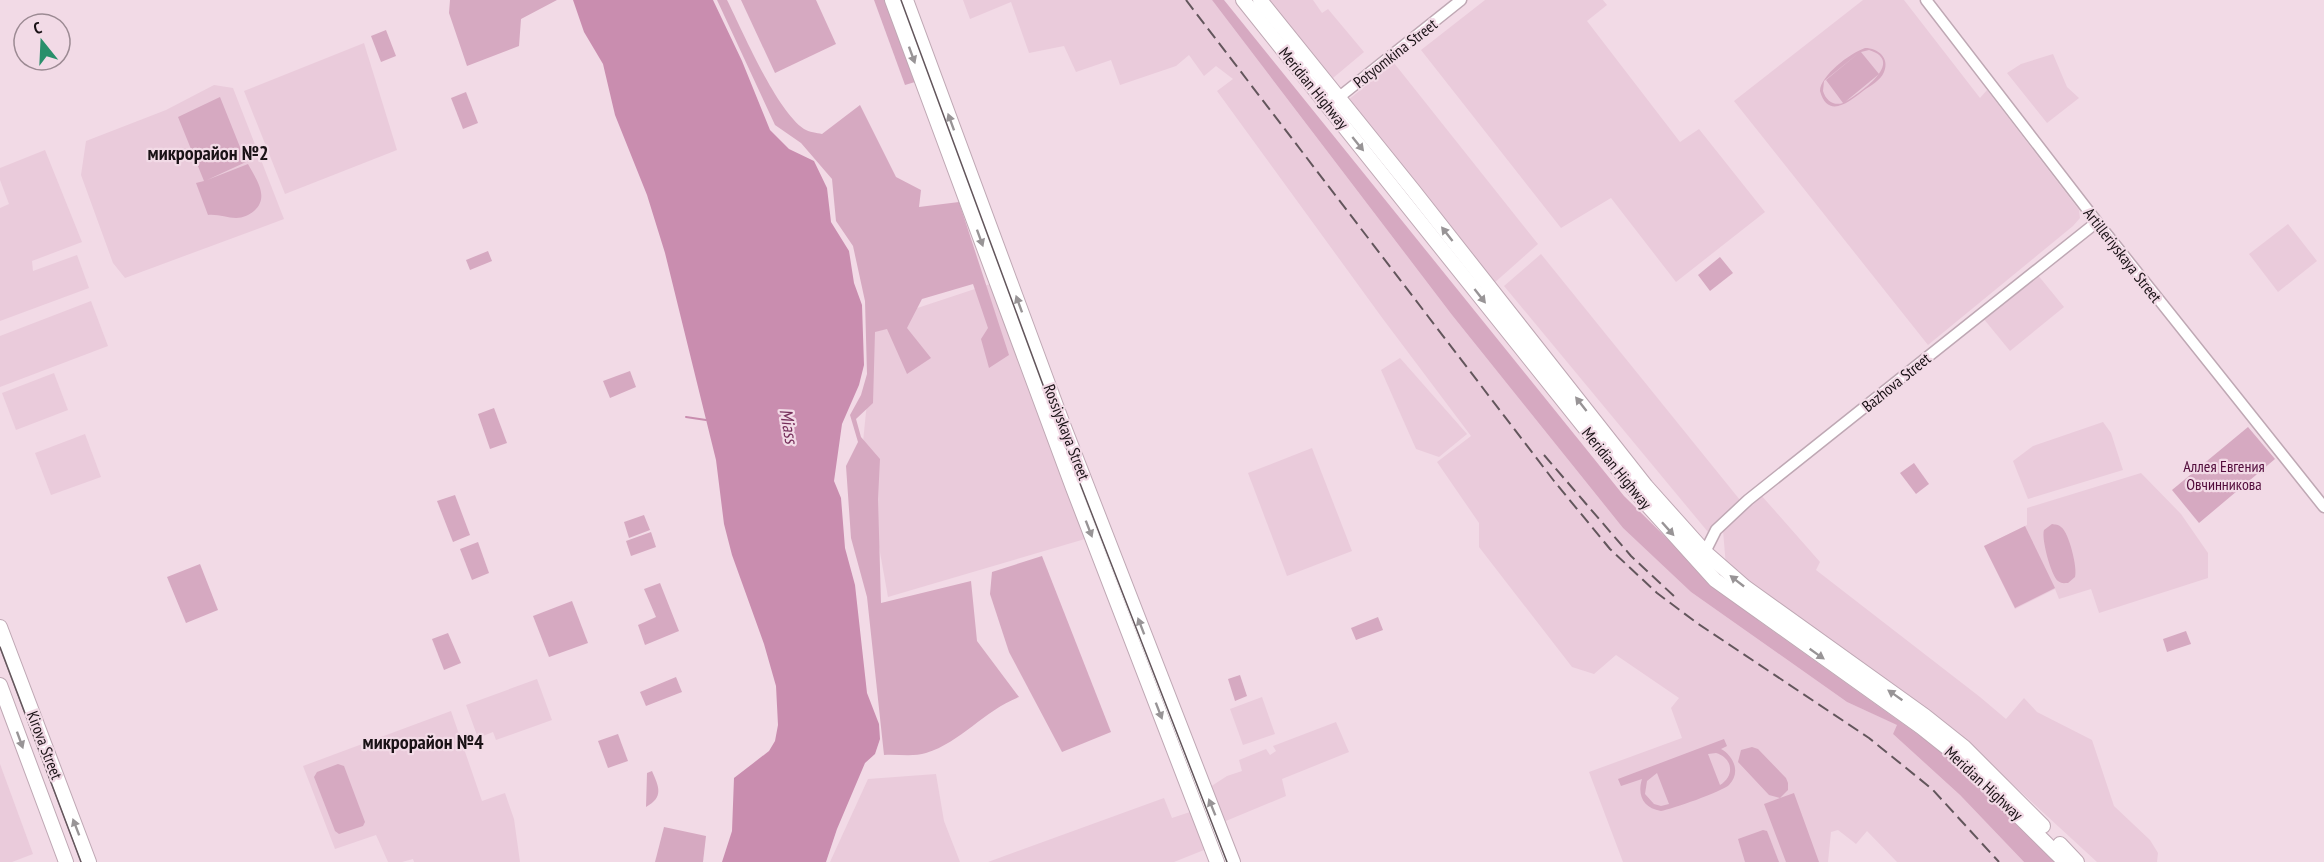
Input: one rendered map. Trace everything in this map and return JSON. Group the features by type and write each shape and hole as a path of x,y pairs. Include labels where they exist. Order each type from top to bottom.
{"main road":[{"name":"Rossiyskaya Street","path":"892,0 926,73 1217,862"},
{"name":"Rossiyskaya Street","path":"906,0 926,73"},
{"name":"Meridian Highway","path":"1243,0 1333,102 1646,486 1705,552 1724,570 1773,608 1925,716 1964,747 2077,862"},
{"name":"Meridian Highway","path":"1260,0 1333,102 1640,497 1696,561 1738,597 1921,727 1960,758 2065,862"},
{"name":"Rossiyskaya Street","path":"1083,494 1233,862"},
{"name":"Kirova Street","path":"0,627 89,862"},
{"name":"Kirova Street","path":"0,685 66,862"}],"street":[{"name":"Potyomkina Street","path":"1333,102 1461,0"},
{"name":"Artilleriyskaya Street","path":"1926,0 2097,222 2324,507"},
{"name":"Bazhova Street","path":"1705,552 1716,531 1748,500 2097,222"}],"shaded area":[{"path":"963,0 1212,0 1452,315 1623,528 1691,592 1847,702 1898,725 1893,734 1960,795 2024,862 1897,862 1867,831 1856,844 1838,830 1831,832 1828,862 1623,862 1589,772 1682,738 1671,708 1679,698 1616,655 1594,674 1572,667 1479,547 1479,523 1437,462 1471,436 1217,91 1233,79 1216,66 1204,76 1189,55 1176,66 1120,85 1111,60 1076,72 1064,46 1029,53 1011,2 970,19"},
{"path":"1268,0 1313,0 1322,13 1328,9 1364,52 1333,78"},
{"path":"1485,0 1603,0 1607,5 1587,21 1680,142 1699,129 1765,212 1676,282 1611,198 1561,228 1421,50"},
{"path":"1863,0 1904,0 1980,98 1987,90 2079,210 2080,218 2073,226 1928,345 1734,101"},
{"path":"364,43 397,150 285,194 244,91"},
{"path":"2053,54 2067,87 2079,98 2047,123 2007,73 2021,64"},
{"path":"1394,63 1538,244 1493,284 1348,100"},
{"path":"214,85 233,88 284,219 125,278 113,263 81,175 86,141 166,110"},
{"path":"45,150 82,242 32,261 33,271 77,255 89,288 0,321 0,208 9,204 0,180 0,168"},
{"path":"2288,224 2317,261 2278,292 2249,254"},
{"path":"1541,254 1740,500 1708,532 1504,286"},
{"path":"2037,274 2064,307 2010,351 1983,318"},
{"path":"990,284 1085,539 888,597 862,452 875,322"},
{"path":"91,301 108,346 0,387 0,336"},
{"path":"1400,358 1467,434 1439,457 1416,449 1381,370"},
{"path":"54,373 68,410 16,430 2,393"},
{"path":"2103,422 2111,433 2123,470 2028,499 2013,461 2033,446"},
{"path":"85,434 101,477 51,495 35,453"},
{"path":"1312,448 1352,551 1287,576 1248,473"},
{"path":"2141,473 2181,514 2208,553 2208,578 2099,613 2091,589 2059,599 2055,589 2015,609 1984,546 2027,525 2027,508"},
{"path":"1761,495 1820,562 1816,570 2006,719 2024,698 2037,712 2092,740 2114,806 2150,840 2158,853 2157,862 2097,862 1919,702 1726,567 1723,530"},
{"path":"537,679 552,720 496,740 493,732 478,738 466,705"},
{"path":"1262,697 1275,734 1243,745 1230,709"},
{"path":"451,711 482,801 505,793 514,819 520,862 414,862 413,859 388,862 376,835 335,849 303,766"},
{"path":"1336,722 1349,752 1282,779 1286,796 1221,823 1210,787 1227,776 1242,771 1239,760 1266,749 1270,755 1276,751 1273,746"},
{"path":"0,764 33,854 12,862 0,862"},
{"path":"936,774 944,821 960,862 830,862 868,779"},
{"path":"1164,798 1172,818 1190,812 1204,850 1174,862 988,862"}],"green space":[{"path":"450,0 557,0 521,19 519,46 467,66 449,13"},
{"path":"717,0 727,0 751,50 782,105 804,129 822,134 860,105 896,177 921,190 919,207 959,202 1009,355 989,368 981,339 988,328 973,284 922,299 907,328 931,358 907,374 887,329 875,332 873,403 856,419 861,437 880,459 878,499 881,603 971,581 977,641 1019,697 995,710 951,741 926,753 884,755 867,597 851,538 846,466 858,442 850,415 861,395 867,374 865,301 853,246 836,221 832,179 801,143 775,125"},
{"path":"741,0 816,0 836,44 775,73"},
{"path":"874,0 885,0 915,82 905,85"},
{"path":"1212,0 1224,0 1624,496 1704,575 1759,621 1958,763 2058,862 2024,862 1960,795 1893,734 1897,725 1847,702 1691,592 1623,528 1452,315"},
{"path":"386,30 396,56 381,62 371,36"},
{"path":"1865,48 1870,48 1884,58 1883,75 1846,103 1840,106 1828,105 1820,91 1821,85 1830,72 1844,60","holes":["1869,50 1879,55 1883,62 1879,74 1861,52","1860,52 1826,80 1843,103 1828,100 1823,91 1824,81","1878,75 1860,92 1845,102"]},
{"path":"466,92 478,123 463,129 451,98"},
{"path":"220,97 246,162 207,180 248,164 258,182 261,200 254,211 241,217 208,215 196,183 204,181 178,117"},
{"path":"488,251 492,261 470,270 466,260"},
{"path":"1720,257 1733,273 1710,291 1698,275"},
{"path":"630,371 636,387 610,398 603,381"},
{"path":"494,408 507,443 490,449 478,414"},
{"name":"Аллея Евгения Овчинникова","path":"2248,427 2275,459 2199,523 2172,490"},
{"path":"1914,463 1929,484 1916,494 1900,473"},
{"path":"455,495 470,535 453,542 437,501"},
{"path":"644,515 650,530 629,538 624,522"},
{"path":"2052,524 2059,525 2064,530 2072,551 2076,573 2068,583 2061,583 2055,578 2047,557 2043,534 2044,530"},
{"path":"2025,526 2055,588 2015,608 1984,546"},
{"path":"651,532 656,547 631,556 626,541"},
{"path":"478,542 489,573 472,580 460,549"},
{"path":"1042,556 1111,732 1062,752 1009,652 990,594 992,572"},
{"path":"200,564 218,610 186,623 167,577"},
{"path":"660,583 679,631 645,645 638,625 656,617 644,589"},
{"path":"572,601 588,643 549,657 533,616"},
{"path":"1378,617 1383,630 1356,640 1351,628"},
{"path":"2186,631 2191,644 2167,652 2163,639"},
{"path":"448,633 461,663 444,670 432,639"},
{"path":"1240,675 1247,696 1235,701 1228,679"},
{"path":"676,677 682,692 646,706 640,692"},
{"path":"618,734 628,761 608,768 598,741"},
{"path":"1724,739 1727,746 1721,749 1732,760 1735,770 1733,780 1724,788 1661,811 1650,807 1643,800 1640,790 1642,779 1621,786 1618,779","holes":["1716,753 1726,759 1730,768 1728,777 1720,785 1708,754","1657,773 1669,804 1661,806 1654,804 1645,794 1647,781"]},
{"path":"1752,747 1758,749 1786,778 1788,790 1780,798 1769,795 1738,762 1741,750"},
{"path":"338,764 344,766 365,822 363,826 339,834 335,831 314,777 317,772"},
{"path":"652,771 657,782 658,795 646,807 647,773"},
{"path":"1794,793 1819,862 1786,862 1764,804"},
{"path":"664,827 706,836 703,862 655,862"},
{"path":"1763,830 1767,831 1779,862 1745,862 1738,839"}],"water":[{"name":"Miass","path":"573,0 713,0 742,61 770,130 789,149 814,161 827,188 831,222 849,251 854,283 862,305 864,365 859,385 842,424 834,481 841,498 845,548 855,585 867,693 879,724 880,739 875,754 865,763 837,829 826,862 722,862 732,831 734,778 769,751 775,741 778,725 776,686 764,644 732,555 724,524 716,460 665,253 647,195 615,115 603,64 584,32"}],"waterway":[{"path":"686,417 706,420"}],"tram line":[{"path":"901,0 1067,450 1227,862"},
{"path":"0,647 81,862"}],"railway":[{"path":"1186,0 1554,481 1610,549 1657,593 1697,623 1869,738 1932,789 1999,862"},
{"path":"1544,455 1631,556 1676,598"}],"district":[{"name":"микрорайон №2","path":"208,153"},
{"name":"микрорайон №4","path":"423,742"}]}
